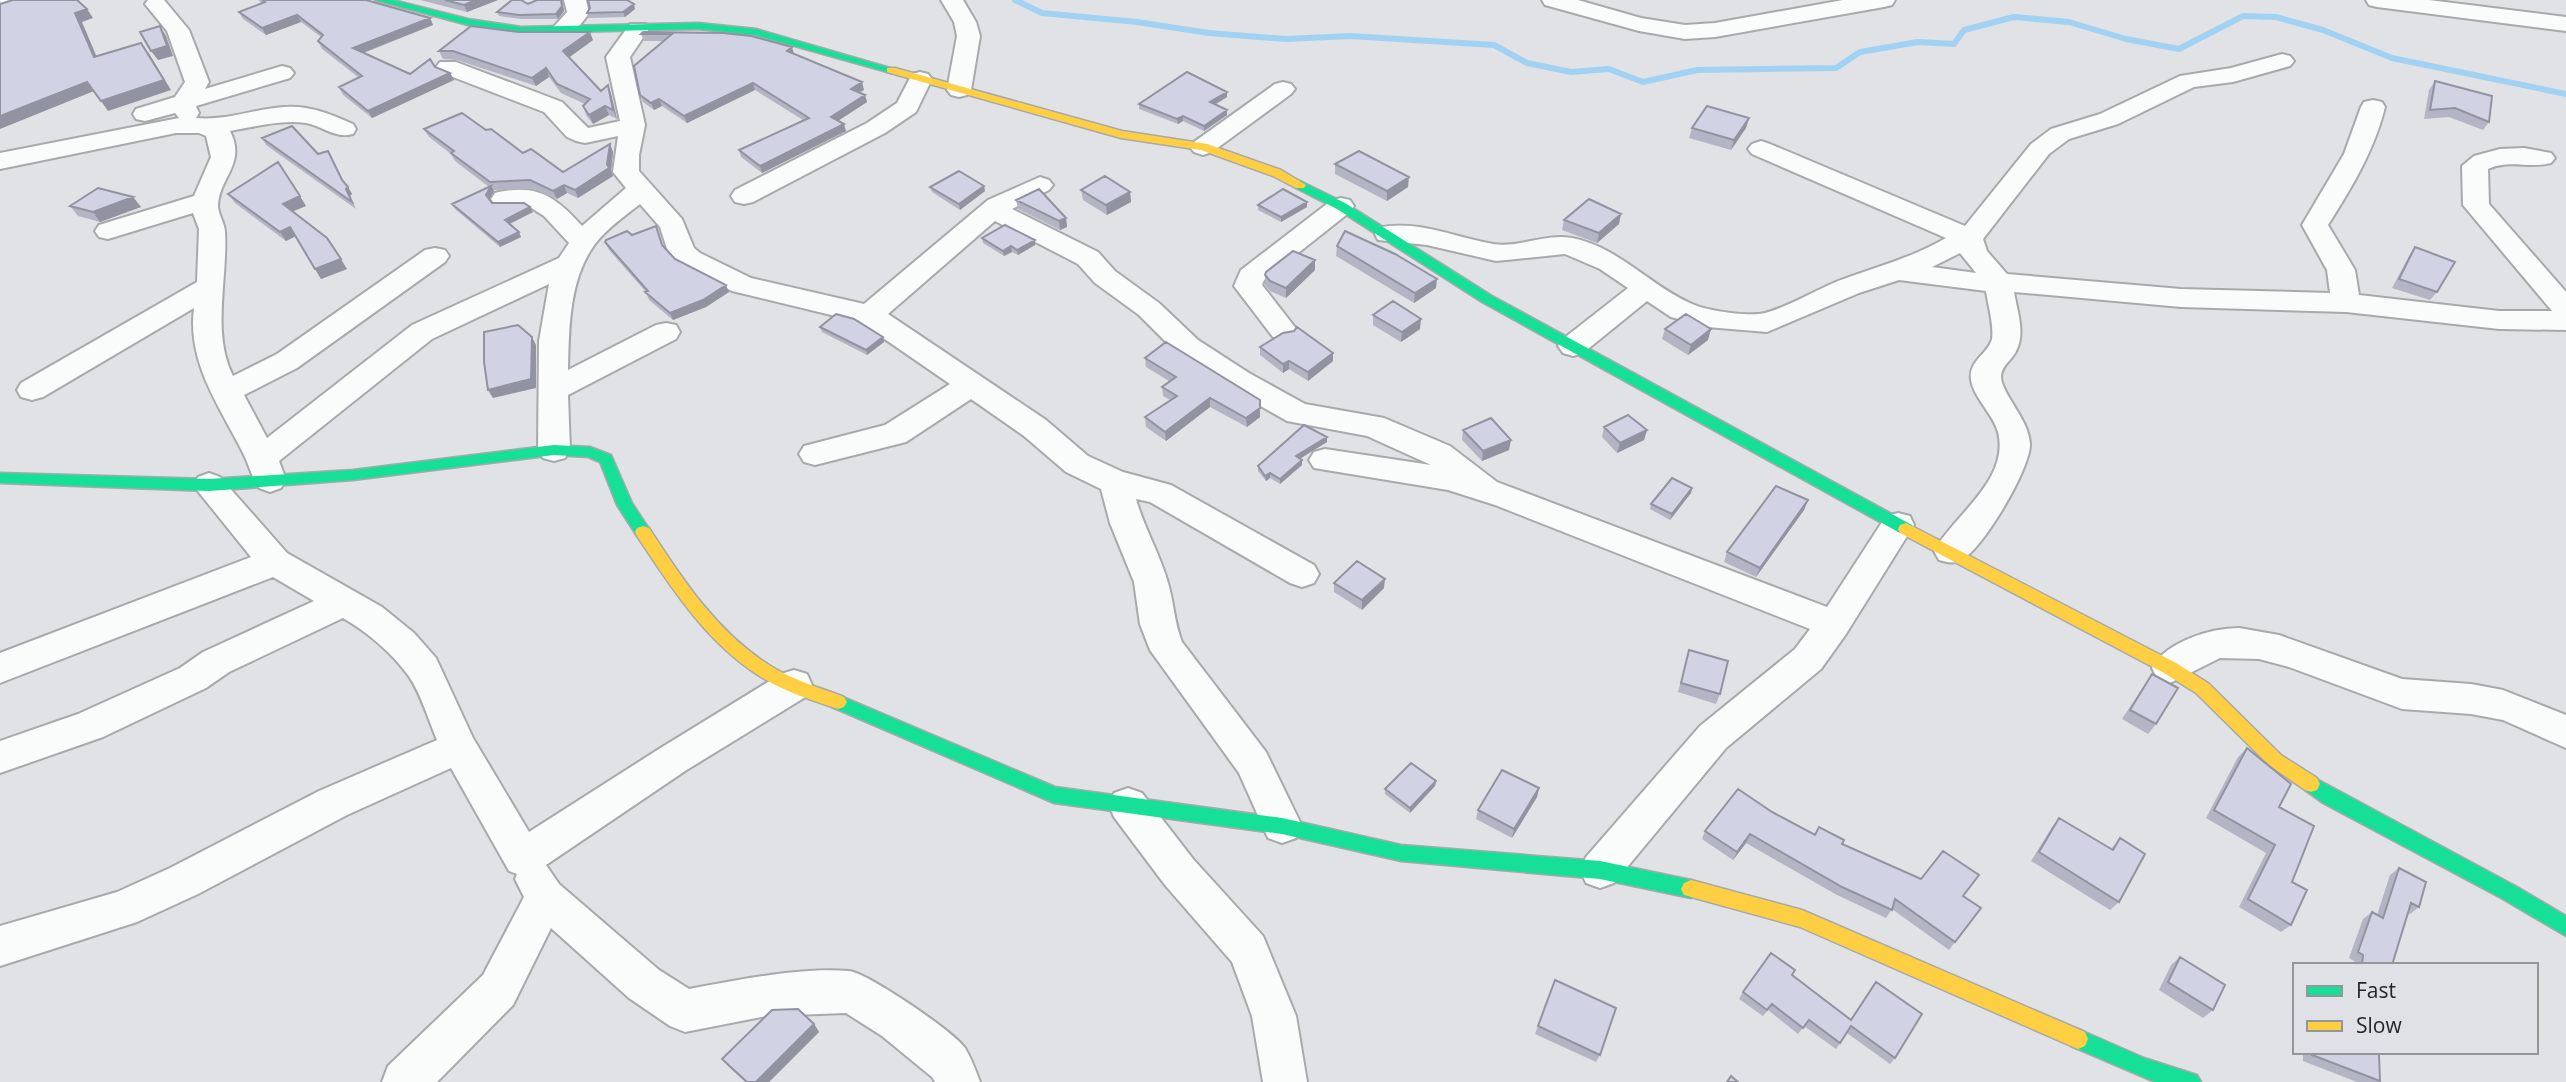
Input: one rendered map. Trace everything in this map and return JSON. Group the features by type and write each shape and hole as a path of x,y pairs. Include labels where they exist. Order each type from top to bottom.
{"street":[{"path":"380,0 475,24 520,30 727,27 793,42 1121,134 1203,147 1277,173 1388,234 1487,299 1898,525 2170,668 2202,688 2275,760 2311,784 2510,893 2566,927"},
{"path":"561,31 578,13 575,0"},
{"path":"952,0 967,28 969,38 962,59 959,90"},
{"path":"1553,0 1639,24 1685,32 1715,30 1884,0"},
{"path":"2377,0 2566,24"},
{"path":"156,4 178,30 197,82 196,118"},
{"path":"638,29 618,57 633,125 626,155 626,172 640,190 659,206 673,225 682,252 701,265 742,285 869,315 1035,428 1077,464 1115,482 1160,493 1302,574"},
{"path":"1388,234 1427,237 1496,253 1540,250 1555,245 1570,246 1610,263 1681,310 1707,318 1767,323 1849,287 1922,263 1969,238 1980,228 2040,149 2060,134 2109,119 2188,81 2233,75 2282,61"},
{"path":"448,67 552,107 576,132 585,136 633,125"},
{"path":"196,118 282,73"},
{"path":"744,196 897,114 907,107 920,79"},
{"path":"1203,147 1283,89"},
{"path":"2346,303 2341,270 2315,225 2342,183 2368,132 2373,107"},
{"path":"0,161 196,118 285,114 313,116 344,130"},
{"path":"196,118 220,134 224,157 205,209 212,229 211,286 207,318 213,365 266,469"},
{"path":"1761,149 1969,238 1974,253 1999,282 2007,336 2003,349 1988,365 1986,380 2011,426 2015,450 2001,485 1951,551"},
{"path":"2542,158 2518,153 2492,157 2475,166 2476,205 2526,266 2566,309"},
{"path":"869,315 993,210 1040,186"},
{"path":"266,469 422,332 577,252 640,190"},
{"path":"504,199 532,198 559,216 570,231 577,252 554,324 554,450"},
{"path":"108,231 206,201"},
{"path":"1283,330 1248,286 1251,276 1341,206"},
{"path":"993,210 1088,258 1105,277 1149,309 1188,347 1238,380 1298,413 1373,426 1438,454 1485,490"},
{"path":"226,392 287,361 435,256"},
{"path":"1898,271 2181,298 2346,303 2499,320 2566,321"},
{"path":"32,390 211,286"},
{"path":"1573,346 1646,288"},
{"path":"554,390 666,332"},
{"path":"815,454 895,434 950,400 971,383"},
{"path":"0,478 209,485 266,469 353,475 554,450 590,452 606,459 625,505 680,588 716,633 765,671 1054,795 1282,826 1401,853 1600,870 1687,888 1802,919 2143,1068 2190,1082"},
{"path":"1325,460 1450,479 1485,490 1834,624"},
{"path":"1115,482 1126,523 1150,582 1157,624 1168,650 1253,763 1282,826"},
{"path":"209,485 275,562 370,617 401,643 423,668 459,747 545,897 645,984 685,1011 767,995 851,992 897,1021 948,1061 958,1082"},
{"path":"1600,870 1713,737 1808,659 1898,525"},
{"path":"0,668 275,562"},
{"path":"0,757 90,726 193,678 216,662 344,602"},
{"path":"2170,668 2212,643 2239,642 2284,652 2404,695 2444,700 2480,699 2510,707 2566,732"},
{"path":"523,858 671,760 794,685"},
{"path":"0,946 123,909 184,881 333,803 459,747"},
{"path":"1128,805 1179,872 1248,950 1274,1016 1285,1082"},
{"path":"404,1082 451,1039 498,990 545,897"}],"building":[{"path":"13,0 77,0 87,9 75,13 94,57 141,43 164,80 101,101 87,82 0,116 0,4"},
{"path":"263,0 366,0 430,18 353,48 410,74 430,59 435,67 450,73 368,111 339,87 362,76 318,41 323,35 297,15 262,28 239,12 265,2"},
{"path":"445,0 476,0 464,5"},
{"path":"512,0 521,0 528,4 537,0 561,0 562,6 556,14 519,15 497,12"},
{"path":"588,0 627,0 634,4 623,12 587,13 590,8"},
{"path":"160,26 167,46 151,51 140,32"},
{"path":"471,26 519,32 590,32 563,51 601,91 608,85 613,110 605,106 589,115 583,106 590,99 557,84 546,68 532,78 453,51 439,51"},
{"path":"723,33 751,36 792,47 787,51 862,82 851,89 865,95 831,117 844,124 760,166 739,150 809,118 753,83 684,116 659,99 651,103 640,95 634,66 672,34 641,34"},
{"path":"1187,72 1227,92 1210,102 1227,110 1204,126 1183,116 1177,119 1139,104"},
{"path":"2435,81 2492,96 2489,122 2455,108 2430,110"},
{"path":"1707,106 1749,118 1734,140 1692,128"},
{"path":"462,113 486,130 491,129 523,153 531,149 563,172 610,144 607,164 609,168 575,190 564,185 553,191 530,180 490,182 424,129"},
{"path":"292,126 318,154 328,151 348,187 346,189 352,202 262,138"},
{"path":"1359,151 1409,177 1387,191 1335,164"},
{"path":"278,162 300,196 283,204 327,238 341,259 315,269 290,227 280,232 228,194"},
{"path":"959,171 984,186 959,204 930,187"},
{"path":"1105,176 1130,192 1106,205 1081,190"},
{"path":"491,186 486,195 492,203 524,203 530,207 505,220 519,232 498,242 452,204"},
{"path":"98,188 133,197 93,212 70,206"},
{"path":"1039,189 1066,218 1059,221 1016,200"},
{"path":"1283,189 1307,202 1281,217 1258,205"},
{"path":"1589,199 1621,214 1599,233 1564,220"},
{"path":"1005,225 1035,240 1017,250 1011,246 1003,251 982,238"},
{"path":"656,226 662,245 675,259 726,285 703,300 670,313 645,292 648,291 605,242 627,231 632,235"},
{"path":"1345,231 1395,254 1437,279 1415,293 1337,246"},
{"path":"2415,247 2455,262 2437,292 2399,279"},
{"path":"1293,251 1315,260 1286,288 1270,281 1265,275 1266,272"},
{"path":"1393,301 1421,319 1402,332 1373,315"},
{"path":"836,314 854,319 883,337 866,350 820,327"},
{"path":"1686,314 1711,329 1691,345 1665,329"},
{"path":"518,325 532,337 531,379 488,390 484,332"},
{"path":"1297,327 1333,353 1308,372 1289,361 1283,364 1260,347"},
{"path":"1166,342 1260,400 1260,408 1246,418 1210,398 1165,432 1145,417 1177,396 1162,387 1176,377 1145,358"},
{"path":"1628,415 1647,430 1620,443 1604,427"},
{"path":"1491,418 1511,440 1483,451 1463,430"},
{"path":"1304,425 1327,437 1296,456 1302,460 1280,479 1270,473 1265,476 1258,466"},
{"path":"1672,478 1692,488 1672,514 1651,504"},
{"path":"1776,486 1808,500 1760,568 1727,552"},
{"path":"1357,561 1385,579 1362,600 1334,583"},
{"path":"1689,650 1728,661 1720,694 1681,683"},
{"path":"2152,674 2178,688 2156,724 2130,710"},
{"path":"2247,748 2291,784 2279,807 2314,826 2292,882 2307,890 2291,925 2248,899 2275,845 2214,810"},
{"path":"1411,763 1436,781 1410,808 1385,789"},
{"path":"1502,770 1539,788 1514,829 1478,810"},
{"path":"1738,789 1772,812 1815,835 1819,827 1844,840 1842,844 1921,879 1943,851 1979,875 1963,896 1981,908 1955,942 1895,899 1892,910 1842,887 1750,834 1737,852 1705,831"},
{"path":"2059,818 2113,850 2120,838 2145,854 2119,902 2039,852"},
{"path":"2399,868 2426,882 2419,907 2411,903 2393,963 2362,963 2363,955 2358,952 2372,912 2383,918"},
{"path":"1771,953 1795,970 1792,975 1851,1020 1876,982 1922,1014 1895,1058 1851,1026 1840,1043 1809,1020 1803,1028 1772,1004 1767,1010 1743,992"},
{"path":"2180,957 2225,985 2213,1010 2168,982"},
{"path":"1555,980 1616,1008 1600,1055 1538,1026"},
{"path":"798,1009 814,1024 756,1082 747,1082 722,1059 772,1010"},
{"path":"2377,1054 2380,1081 2312,1055"},
{"path":"1731,1076 1738,1082 1727,1082"}],"waterway":[{"path":"1015,0 1042,13 1137,22 1209,33 1286,39 1350,36 1494,45 1527,63 1571,72 1609,69 1643,82 1697,70 1836,68 1860,52 1918,42 1954,44 1964,30 2014,17 2069,22 2126,39 2179,49 2243,16 2276,17 2323,30 2392,58 2566,94"}],"traffic: fast":[{"path":"380,0 468,22 521,30 698,26 756,32 891,70"},
{"path":"1300,185 1341,206 1487,299 1906,529"},
{"path":"0,478 209,485 353,475 554,450 590,452 606,459 625,505 643,532"},
{"path":"838,702 1054,795 1282,826 1401,853 1600,870 1691,889"},
{"path":"2311,784 2329,797 2510,893 2566,927"},
{"path":"2078,1039 2143,1068 2190,1082"}],"traffic: slow":[{"path":"891,70 1121,134 1203,147 1277,173 1300,185"},
{"path":"1906,529 2170,668 2202,688 2275,760 2311,784"},
{"path":"643,532 696,607 726,641 763,670 781,680 838,702"},
{"path":"1691,889 1802,919 2078,1039"}]}
